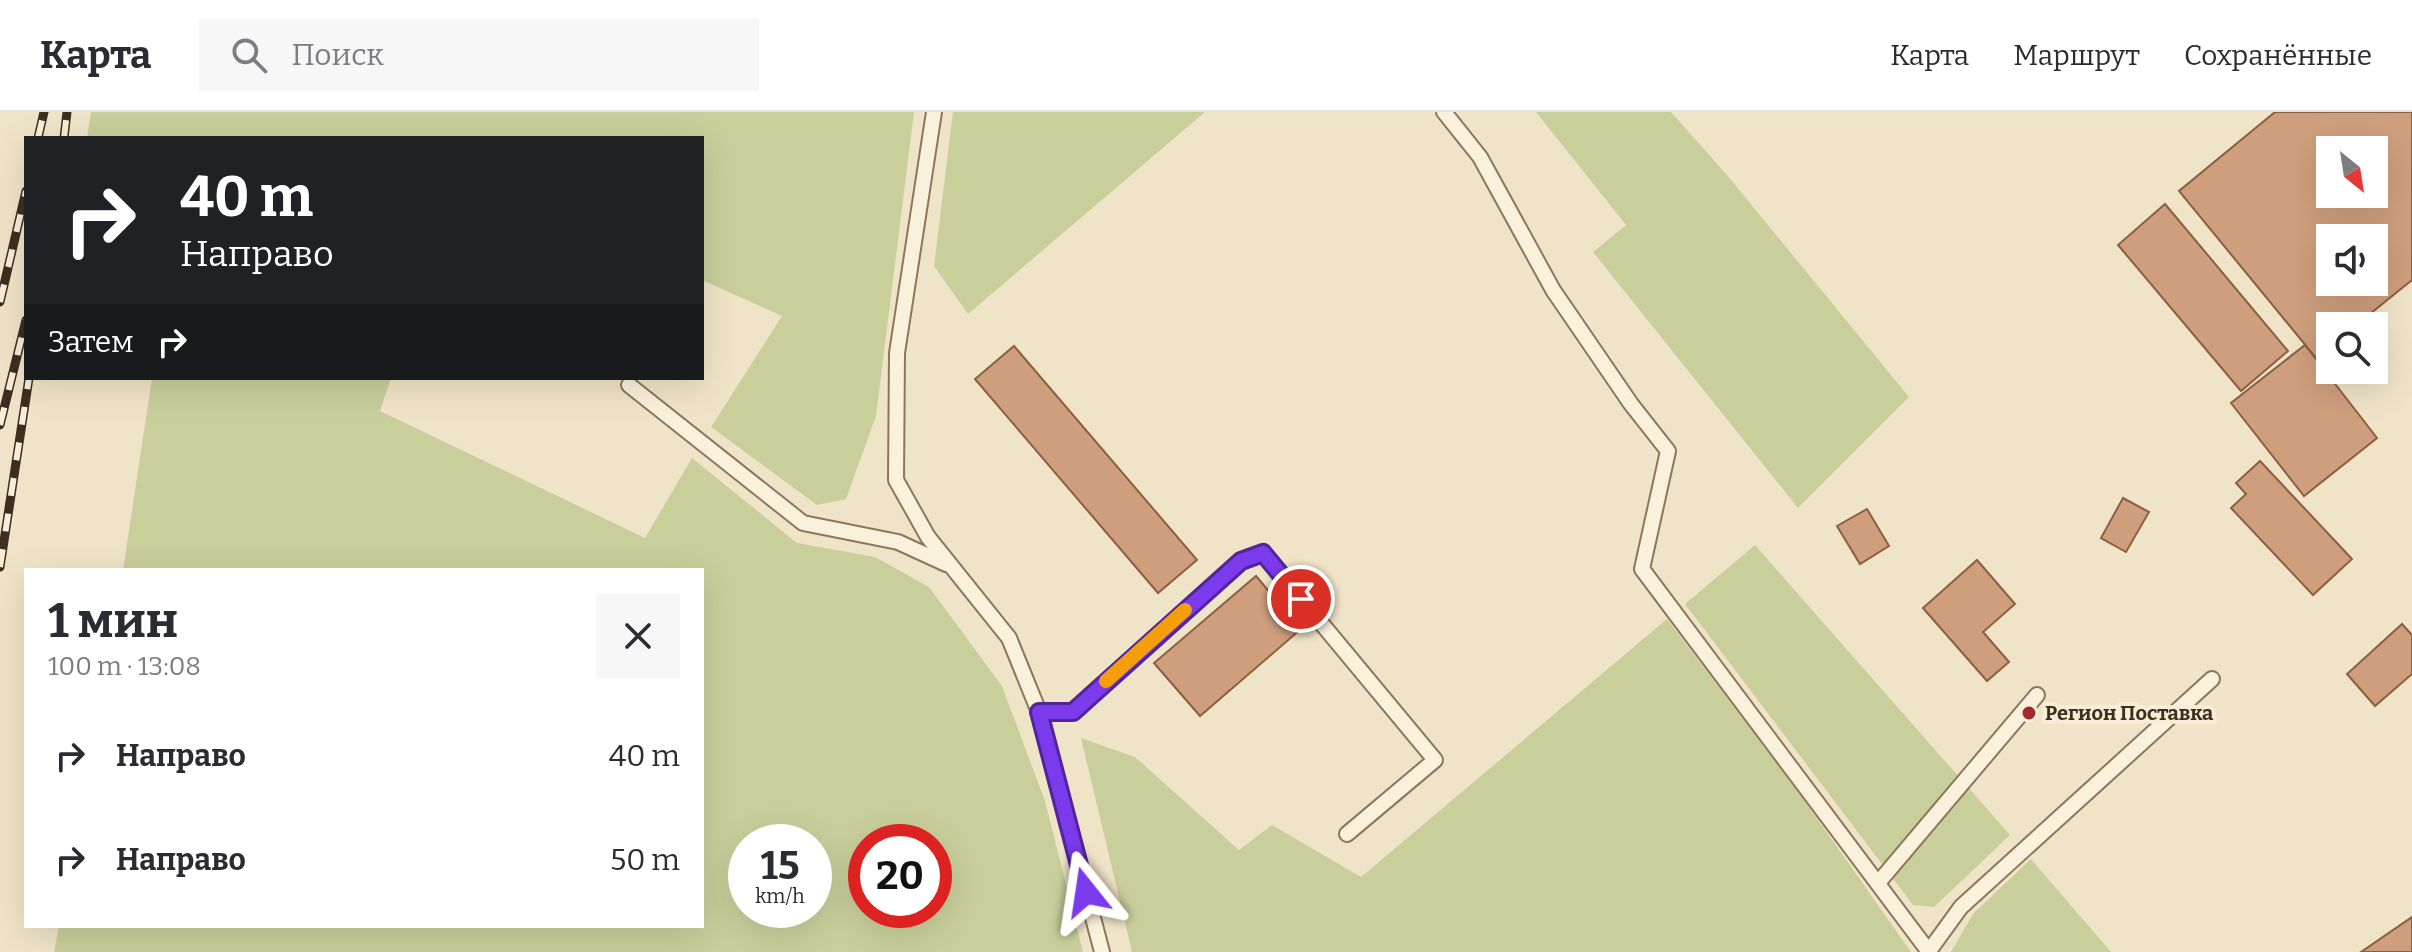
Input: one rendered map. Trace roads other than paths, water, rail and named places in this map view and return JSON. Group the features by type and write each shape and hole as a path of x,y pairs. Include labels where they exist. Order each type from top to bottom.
{"lane":[{"path":"934,112 897,353 896,480 928,537 1009,638 1039,712 1102,952"},
{"path":"1444,112 1480,157 1553,290 1631,404 1668,451 1642,569 1929,952 1961,907 2212,679"},
{"path":"629,385 803,523 898,542 951,566"},
{"path":"1039,712 1073,712 1241,561 1263,553 1435,760 1347,834"},
{"path":"1878,883 2037,695"}],"railway":[{"path":"38,136 44,112"},
{"path":"64,136 67,112"},
{"path":"0,302 24,200"},
{"path":"0,425 24,328"},
{"path":"0,567 29,380"}],"place":[{"name":"Регион Поставка","path":"2029,713"}]}
